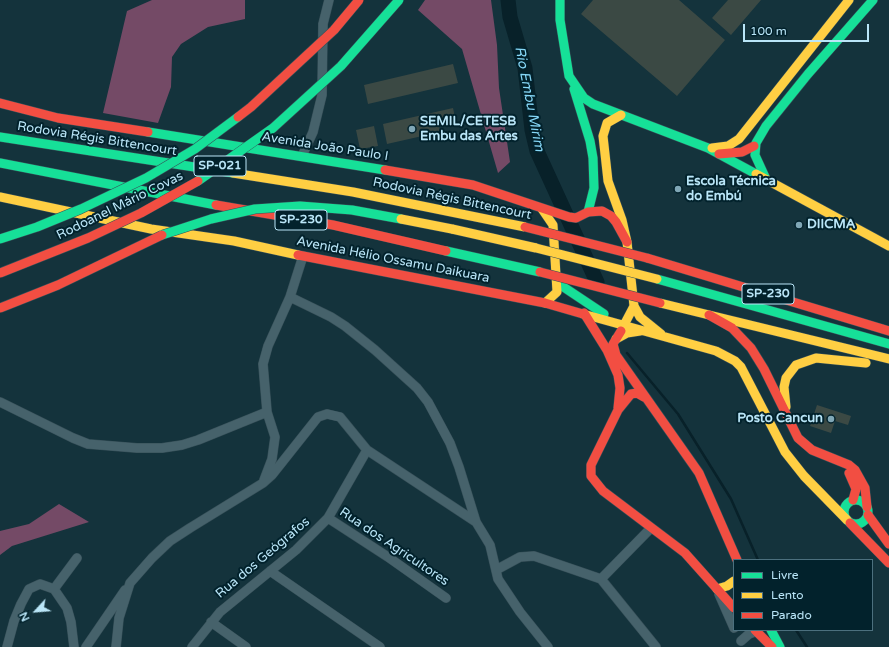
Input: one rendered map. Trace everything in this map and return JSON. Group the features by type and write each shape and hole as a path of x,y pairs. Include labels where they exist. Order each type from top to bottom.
{"main road":[{"name":"Rodoanel Mário Covas","path":"0,240 81,209 146,178 194,149 251,107 334,30 359,0"},
{"name":"Rodoanel Mário Covas","path":"0,273 88,238 141,212 189,187 228,161 273,128 341,66 399,0"},
{"path":"560,0 560,20 570,76 590,141 594,188 588,212 602,211 611,216 627,242"},
{"path":"827,52 833,31 850,0"},
{"path":"708,148 728,146 739,139 850,0"},
{"path":"766,179 754,156 754,146 766,126 872,0"},
{"path":"570,76 584,98 593,104 708,148 889,246"},
{"name":"Avenida João Paulo I","path":"0,103 58,118 302,156 473,185 542,209 576,218 588,212"},
{"path":"621,115 606,123 603,136 608,181 622,220 627,242 634,306 622,324 613,344 616,355 699,474 737,559"},
{"path":"0,128 60,146"},
{"name":"Rodovia Régis Bittencourt","path":"0,137 353,192 525,227 647,258 889,331"},
{"path":"719,154 742,152 754,146"},
{"name":"SP-230","path":"0,163 170,197 333,225 540,272 889,359"},
{"name":"Avenida Hélio Ossamu Daikuara","path":"0,197 151,229 234,241 303,256 545,303 716,351 735,361 747,377 785,452 804,476 889,563"},
{"path":"0,308 58,285 164,234 211,219 255,209 300,206 352,210 452,229 536,248 889,344"},
{"path":"542,209 553,225 556,294 545,303"},
{"path":"553,225 561,214"},
{"path":"555,277 584,313 607,350 618,375 620,388 618,410"},
{"path":"562,286 622,324"},
{"name":"Avenida Hélio Ossamu Daikuara","path":"634,306 640,317 666,338"},
{"path":"709,315 732,328 751,348 764,369 798,438 805,445 820,454 849,465 856,470 861,478 867,496 868,511 861,524 848,522 844,509 850,502 856,489 853,478 835,460"},
{"path":"616,339 627,333 641,331"},
{"path":"790,424 784,387 790,371 796,365 816,358 889,365"},
{"path":"644,397 637,393 630,394 618,410 591,465 591,476 595,483 650,529 684,553 733,607"},
{"path":"827,499 863,502 889,544"},
{"path":"717,589 733,581"},
{"path":"756,631 772,647"},
{"path":"772,631 780,647"}],"street":[{"path":"302,156 313,132 322,95 323,24 329,0"},
{"path":"263,483 272,459 275,437 267,412 263,364 268,346 290,297 303,256"},
{"path":"290,297 331,317 345,326 375,350 417,388 428,402 450,443 468,493 476,522 490,545 498,579 510,599 548,647"},
{"path":"0,402 88,444 138,448 162,448 193,442 267,412"},
{"path":"86,647 130,582 152,558 170,541 263,483 272,475 308,429 318,418 324,415 331,414 340,417 367,450 476,522"},
{"name":"Rua dos Geógrafos","path":"192,647 210,622 232,601 296,550 328,518 367,450"},
{"name":"Rua dos Agricultores","path":"328,518 388,557 446,598"},
{"path":"601,579 650,529"},
{"path":"496,570 520,557 534,556 601,579 656,647"},
{"path":"54,589 77,558"},
{"path":"270,572 380,647"},
{"path":"116,647 119,618 130,582"},
{"path":"7,647 14,621 29,590 40,584 54,589 67,608 71,622 74,647"},
{"path":"717,589 733,625"},
{"path":"210,622 246,647"},
{"path":"736,631 742,644 749,634 756,631"}],"shaded area":[{"path":"152,0 245,0 245,19 208,27 181,44 172,57 171,87 158,123 103,113 127,11"},
{"path":"425,0 491,0 497,45 499,88 510,162 498,173 462,49 418,10"},
{"path":"59,504 89,522 12,546 0,555 0,531 29,524"}],"building":[{"path":"593,0 679,0 725,40 677,96 581,14"},
{"path":"728,0 761,0 731,35 712,18"},
{"path":"453,64 458,83 368,104 364,85"},
{"name":"SEMIL/CETESB Embu das Artes","path":"453,108 456,122 439,126 440,132 387,144 383,124"},
{"path":"374,126 378,146 360,149 356,130"},
{"name":"Posto Cancun","path":"817,405 851,416 848,425 835,421 831,433 810,426"}],"waterway":[{"name":"Rio Embu Mirim","path":"508,0 510,17 525,68 532,130 537,151 597,282"},
{"path":"627,353 678,414 731,499 758,559"},
{"path":"797,631 807,647"}],"traffic: fast":[{"path":"198,181 273,128 341,66 399,0"},
{"path":"560,0 560,20 569,76 584,98 593,104 708,148 756,174"},
{"path":"766,179 755,155 756,143 766,126 808,74 873,0"},
{"path":"574,89 590,141 593,158 594,188 588,212"},
{"path":"0,239 37,227 81,209 146,178 195,149 238,117"},
{"path":"148,132 385,170"},
{"path":"0,137 233,173"},
{"path":"0,163 216,205"},
{"path":"162,235 211,219 255,209 300,206 352,210 401,219"},
{"path":"446,251 540,272"},
{"path":"657,279 889,344"},
{"path":"562,286 604,314"},
{"path":"856,500 865,503 868,512 865,521 856,524 847,521 844,512 847,503 856,500"},
{"path":"772,631 780,647"}],"traffic: slow":[{"path":"712,148 728,146 739,139 849,0"},
{"path":"621,115 607,123 603,136 608,181 622,220 627,242 634,306 624,325"},
{"path":"233,173 353,192 525,227"},
{"path":"756,174 889,246"},
{"path":"0,197 151,229 234,241 298,255"},
{"path":"542,209 553,225 557,292 545,303"},
{"path":"401,219 452,229"},
{"path":"452,229 536,248"},
{"path":"536,248 657,279"},
{"path":"660,303 889,359"},
{"path":"634,306 640,317 661,334"},
{"path":"583,314 716,351 735,361 741,367 785,452 804,476 847,520"},
{"path":"616,339 627,333 640,331"},
{"path":"786,407 784,387 786,378 796,365 816,358 866,363"},
{"path":"717,589 727,586 733,582"}],"traffic: jam":[{"path":"238,117 251,107 334,30 359,0"},
{"path":"0,103 58,118 148,132"},
{"path":"719,154 742,152 754,146"},
{"path":"385,170 473,185 569,217 576,218 588,212 602,211 611,216 616,222 627,242"},
{"path":"0,273 88,238 141,213 198,181"},
{"path":"216,205 333,225 446,251"},
{"path":"525,227 647,258"},
{"path":"0,308 58,285 162,235"},
{"path":"298,255 545,303 583,314"},
{"path":"647,258 889,331"},
{"path":"540,272 660,303"},
{"path":"584,313 607,350 618,375 620,388 618,408"},
{"path":"709,315 732,328 751,348 764,369 798,438 812,450 849,465 855,470 865,488 867,507"},
{"path":"621,331 613,344 616,355 699,473 737,559"},
{"path":"644,397 637,393 631,394 618,410 591,465 591,476 603,491 685,553 733,607"},
{"path":"849,473 856,489 853,500"},
{"path":"868,515 889,544"},
{"path":"850,523 889,563"},
{"path":"756,631 772,647"}],"place":[{"name":"SEMIL/CETESB Embu das Artes","path":"412,129"},
{"name":"Escola Técnica do Embú","path":"678,189"},
{"name":"DIICMA","path":"799,225"},
{"name":"Posto Cancun","path":"831,419"}]}
